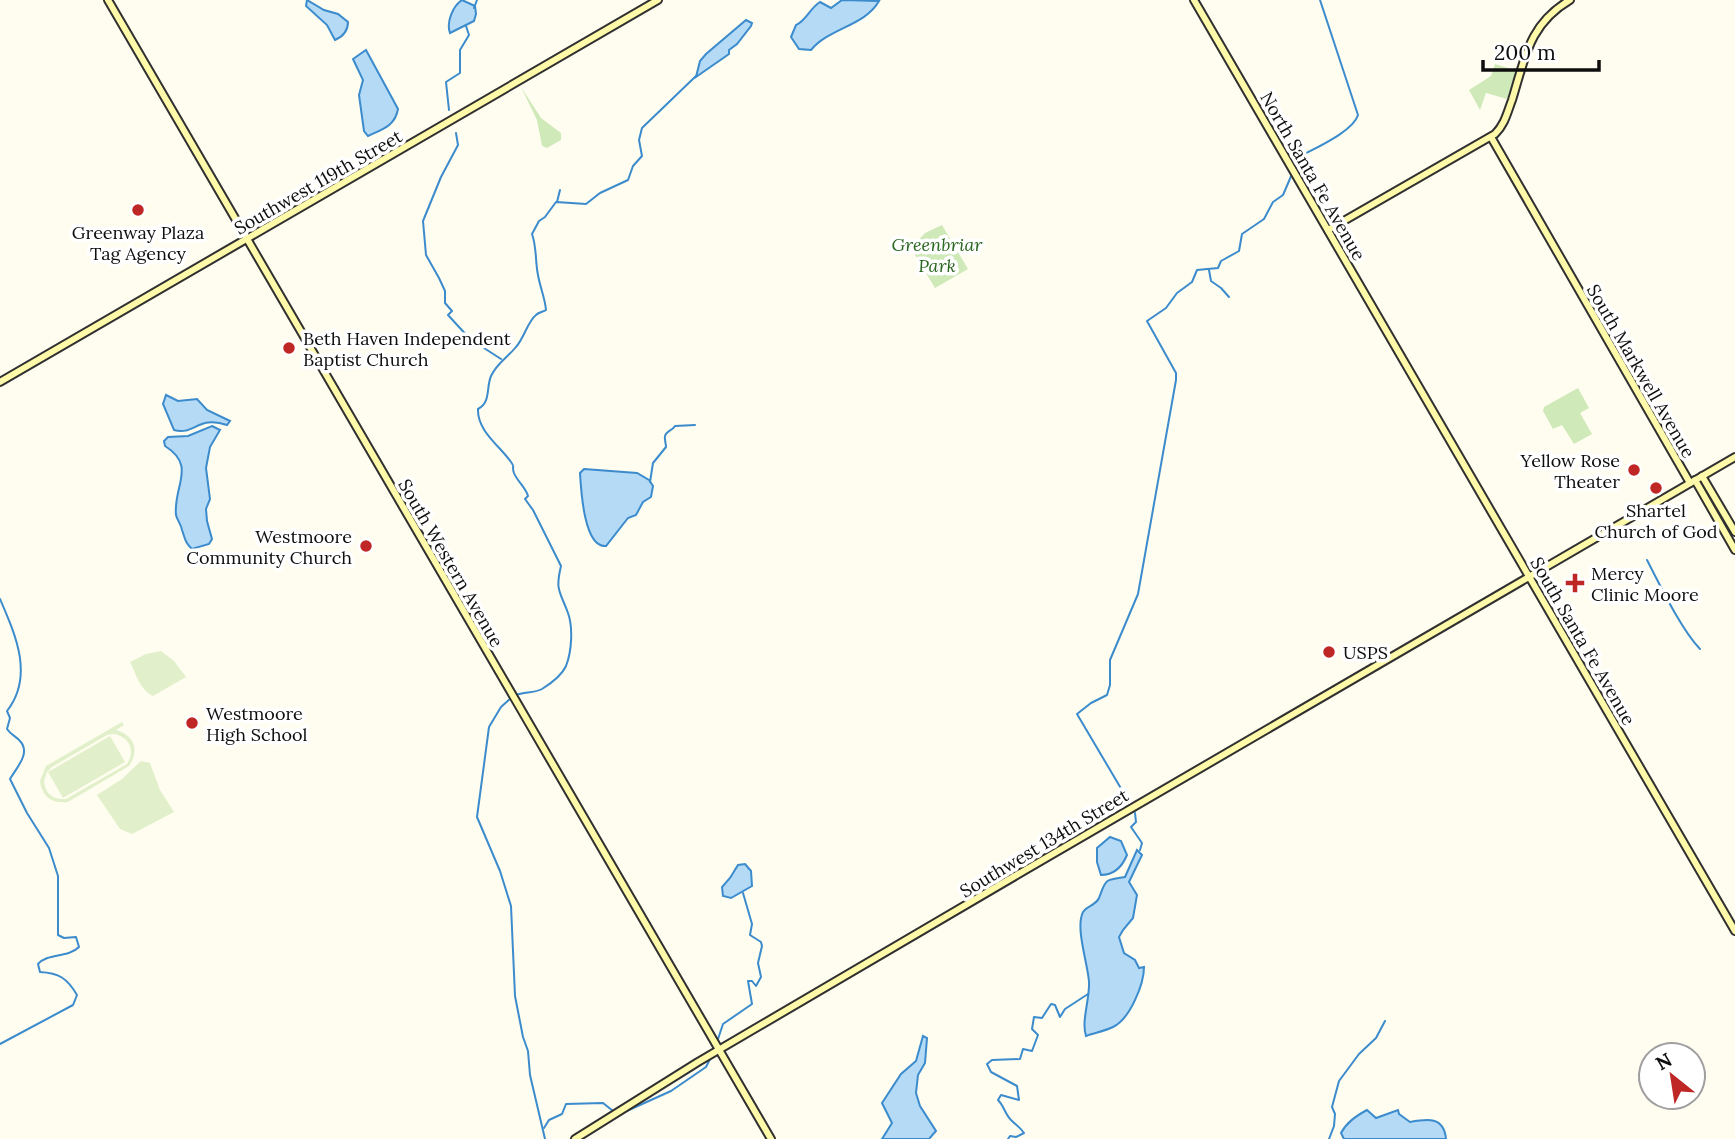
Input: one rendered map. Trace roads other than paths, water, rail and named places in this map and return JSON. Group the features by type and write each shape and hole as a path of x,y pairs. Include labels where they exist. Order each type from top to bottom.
{"main road":[{"name":"South Western Avenue","path":"108,0 771,1139"},
{"name":"Southwest 119th Street","path":"0,383 658,0"},
{"name":"North Santa Fe Avenue","path":"1194,0 1407,366"},
{"path":"1328,230 1491,137 1504,123 1535,31 1549,14 1570,0"},
{"name":"South Markwell Avenue","path":"1491,137 1735,550"},
{"name":"South Santa Fe Avenue","path":"1407,366 1735,930"},
{"name":"Southwest 134th Street","path":"575,1139 720,1049 1735,457"},
{"path":"1702,476 1735,532"}],"water":[{"path":"307,0 324,10 338,14 348,22 344,34 335,40 327,25 306,6"},
{"path":"462,0 475,6 474,21 450,33 451,15"},
{"path":"842,0 879,1 865,16 827,37 811,50 799,49 791,37 796,25 820,2 831,8"},
{"path":"746,20 752,23 751,26 729,50 729,54 696,77 700,61 706,54"},
{"path":"366,50 398,109 391,123 368,136 364,131 359,95 363,80 353,59"},
{"path":"166,395 178,401 197,399 207,410 230,421 227,425 209,422 187,430 174,430 163,404"},
{"path":"212,426 220,430 210,447 206,468 210,499 206,509 207,521 212,539 209,544 192,549 176,515 182,469 180,461 165,446 164,441 168,437 188,436"},
{"path":"584,469 637,473 649,480 653,486 651,497 643,502 636,515 628,518 606,546 593,538 588,528 580,473"},
{"path":"1110,837 1121,841 1127,855 1117,870 1101,875 1097,848"},
{"path":"1137,850 1142,855 1129,882 1137,895 1133,918 1119,937 1124,953 1135,960 1139,968 1144,967 1142,982 1130,1009 1119,1023 1086,1036 1089,982 1081,936 1081,919 1083,912 1098,900 1106,882 1125,877"},
{"path":"745,864 751,871 752,886 731,898 723,896 722,887 738,865"},
{"path":"923,1036 927,1038 925,1063 918,1075 916,1093 920,1106 936,1131 929,1139 882,1139 892,1123 882,1103 901,1074 916,1061"},
{"path":"1367,1110 1376,1118 1398,1110 1399,1114 1410,1122 1434,1121 1442,1126 1446,1139 1344,1139 1341,1133 1346,1126"}],"waterway":[{"path":"474,8 477,0"},
{"path":"1294,169 1297,158 1341,134 1358,115 1320,0"},
{"path":"449,110 446,82 460,73 460,50 469,35 466,26"},
{"path":"516,695 542,689 562,673 570,653 571,625 558,586 561,566 525,499 528,496 515,476 513,465 485,431 478,409 487,399 493,371 513,351 533,318 546,310 532,234 539,221 556,202 586,204 600,193 628,180 633,166 642,156 639,140 642,128 696,76"},
{"path":"456,133 458,145 423,221 426,255 445,291 445,303 452,311 448,315 470,339 501,359"},
{"path":"1129,802 1077,714 1107,695 1110,685 1110,660 1138,594 1176,380 1176,373 1147,321 1166,308 1177,293 1192,282 1197,270 1218,268 1221,261 1239,251 1242,234 1264,219 1273,202 1283,195 1292,174"},
{"path":"557,202 560,190"},
{"path":"1209,270 1211,281 1229,297"},
{"path":"650,482 653,463 666,447 667,433 675,426 695,425"},
{"path":"1647,560 1678,619 1700,649"},
{"path":"0,599 12,627 21,670 20,684 7,711 10,718 7,729 20,741 24,755 10,779 49,848 58,876 58,935 64,938 76,937 79,947 38,964 40,972 57,975 70,984 77,995 73,1005 0,1044"},
{"path":"511,698 501,707 489,727 477,817 500,871 511,906 515,996 545,1139"},
{"path":"1135,813 1136,822 1131,827 1142,843 1140,850"},
{"path":"717,1042 723,1024 752,1004 748,981 752,981 756,986 761,977 758,963 762,946 761,942 750,935 752,924 743,893"},
{"path":"1008,1139 1010,1136 1016,1137 1024,1133 1009,1118 998,1100 1001,1095 1019,1100 1017,1086 991,1072 987,1064 992,1060 1020,1059 1023,1049 1032,1051 1038,1035 1032,1029 1034,1017 1042,1018 1051,1004 1055,1005 1060,1017 1065,1009 1088,994"},
{"path":"1329,1139 1334,1126 1335,1114 1332,1107 1339,1081 1359,1054 1376,1038 1385,1021"},
{"path":"620,1114 671,1091 706,1067 711,1057"},
{"path":"544,1128 549,1120 562,1114 566,1104 603,1103 613,1111"}],"place":[{"name":"Greenway Plaza Tag Agency","path":"138,210"},
{"name":"Beth Haven Independent Baptist Church","path":"289,348"},
{"name":"Yellow Rose Theater","path":"1634,470"},
{"name":"Shartel Church of God","path":"1656,488"},
{"name":"Westmoore Community Church","path":"366,546"},
{"name":"Mercy Clinic Moore","path":"1575,583"},
{"name":"USPS","path":"1329,652"},
{"name":"Westmoore High School","path":"192,723"}],"park label":[{"name":"Greenbriar Park","path":"937,254"}]}
